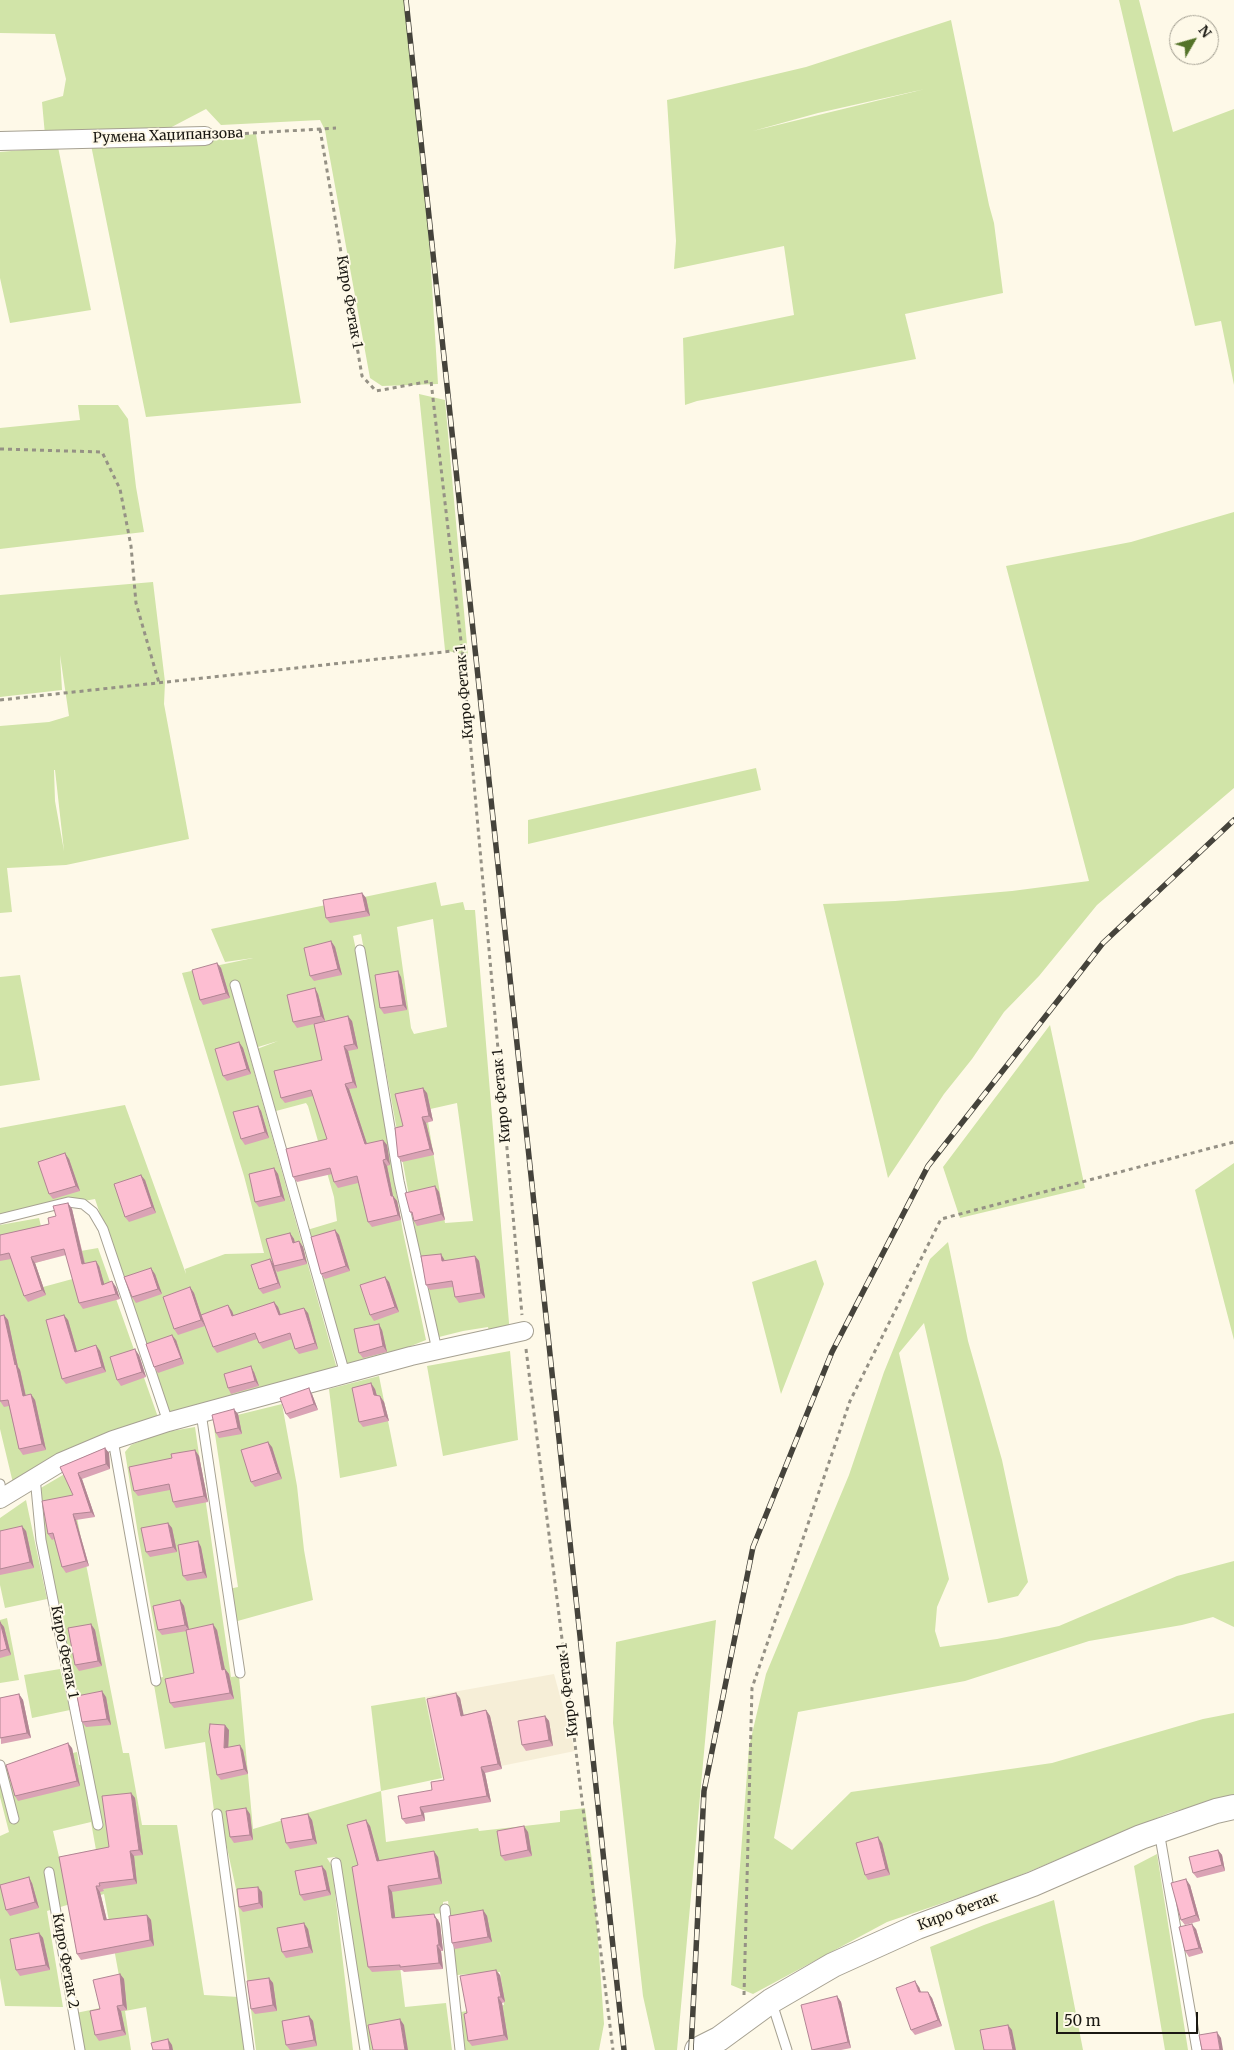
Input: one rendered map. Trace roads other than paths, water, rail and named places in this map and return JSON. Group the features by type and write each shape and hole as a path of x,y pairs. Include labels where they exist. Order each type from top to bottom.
{"main road":[{"name":"Киро Фетак","path":"697,2050 720,2045 744,2021 771,2001 833,1964 917,1927 1033,1884 1158,1831 1216,1811 1234,1807"}],"street":[{"name":"Румена Хаџипанзова","path":"0,141 205,136"},
{"path":"1,1494 61,1462 112,1440 168,1422 437,1350 524,1331"}],"lane":[{"path":"360,950 399,1181 437,1350"},
{"path":"235,985 345,1374"},
{"path":"0,1219 68,1202 83,1204 92,1212 103,1229 168,1422"},
{"path":"201,1413 240,1674"},
{"path":"112,1440 156,1681"},
{"name":"Киро Фетак 1","path":"35,1477 41,1540 98,1825"},
{"path":"0,1765 14,1819"},
{"path":"217,1814 250,2050"},
{"path":"1158,1831 1197,2050"},
{"path":"336,1864 365,2050"},
{"name":"Киро Фетак 2","path":"49,1872 80,2050"},
{"path":"445,1909 460,2050"},
{"path":"771,2001 788,2050"}],"railway":[{"path":"406,0 624,2050"},
{"path":"691,2050 704,1791 753,1547 832,1352 928,1166 1103,943 1234,820"}]}
